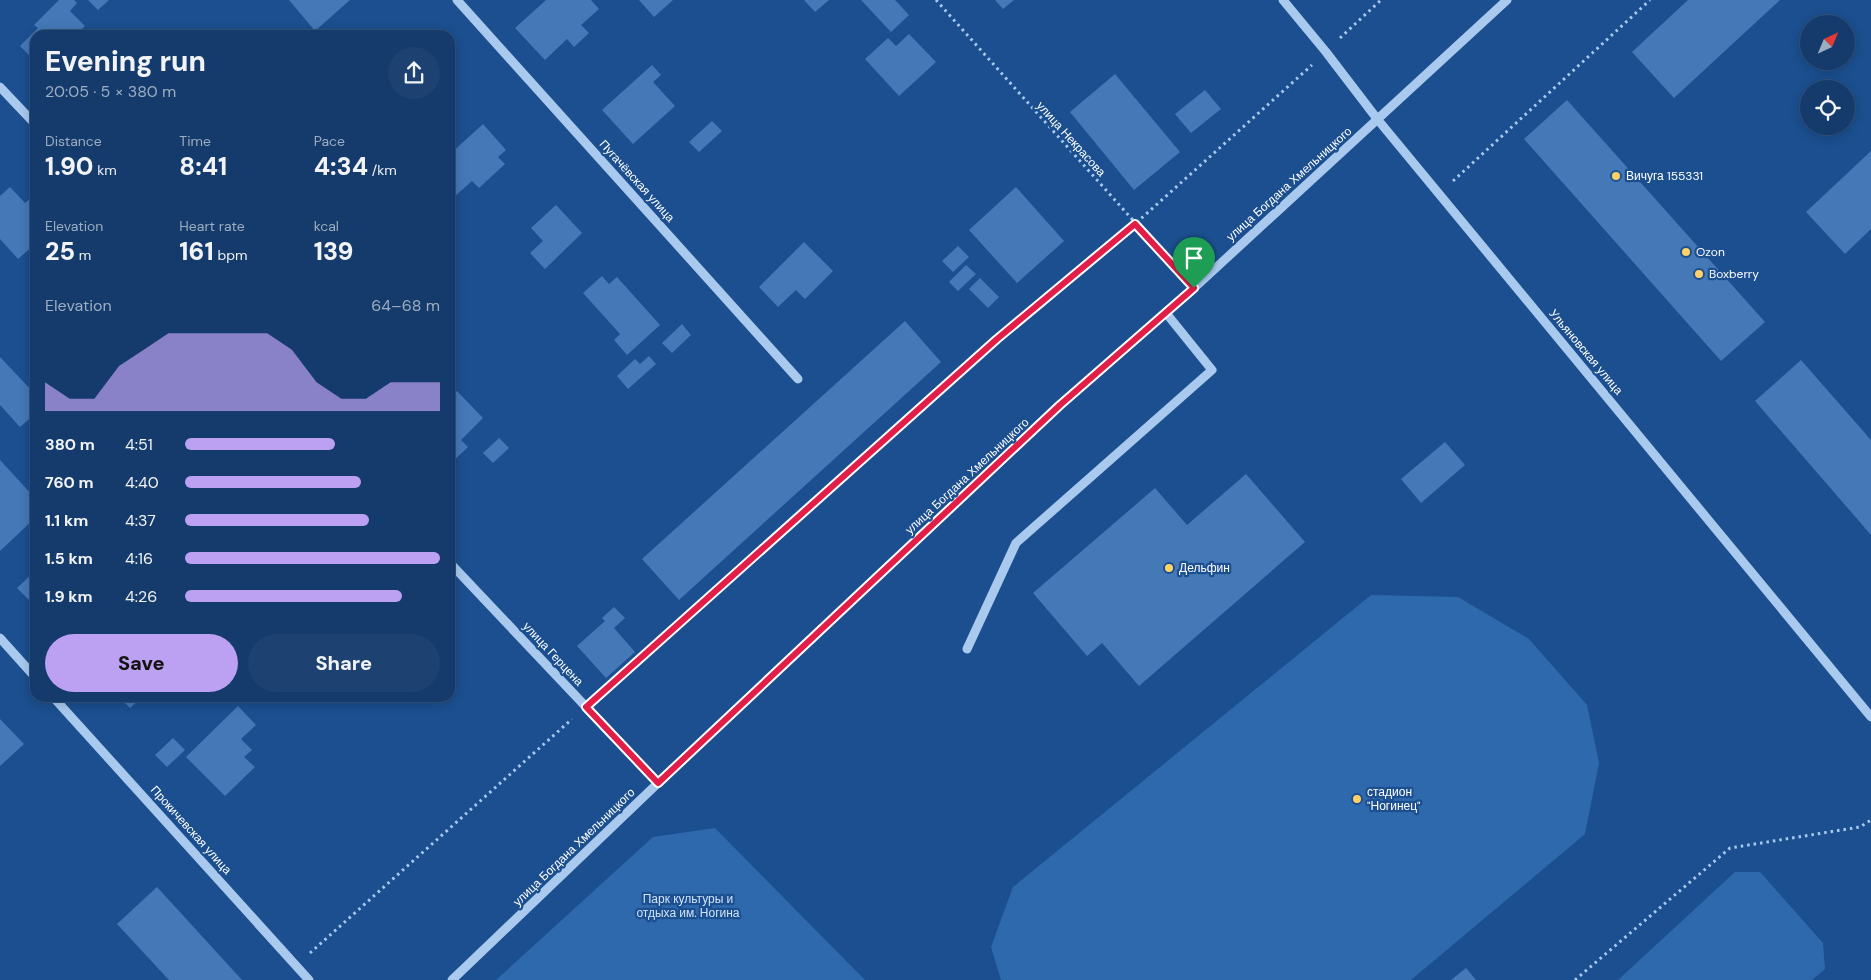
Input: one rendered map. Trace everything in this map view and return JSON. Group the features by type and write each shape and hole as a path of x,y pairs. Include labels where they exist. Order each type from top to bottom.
{"street":[{"name":"Пугачёвская улица","path":"458,0 798,378"},
{"name":"Ульяновская улица","path":"1283,0 1378,120 1871,717"},
{"name":"улица Богдана Хмельницкого","path":"452,980 658,783 1060,405 1194,288 1507,0"},
{"path":"0,87 30,119"},
{"path":"967,649 1016,543 1212,370 1166,313"},
{"name":"улица Герцена","path":"455,568 658,783"},
{"path":"0,638 30,671"},
{"name":"Прокичевская улица","path":"58,702 309,980"}],"path":[{"name":"улица Некрасова","path":"936,0 1194,288"},
{"path":"296,965 997,339 1135,224 1381,0"},
{"path":"1439,194 1650,0"},
{"path":"1575,980 1730,848 1860,827 1871,820"}],"green space":[{"name":"стадион \"Ногинец\"","path":"1371,595 1458,597 1529,639 1587,705 1599,763 1585,834 1411,980 1001,980 991,947 1013,887"},
{"name":"Парк культуры и отдыха им. Ногина","path":"715,828 865,980 496,980 653,837"},
{"path":"1735,872 1760,872 1823,943 1825,969 1812,980 1618,980"}],"building":[{"path":"59,0 74,0 77,3 70,11 85,26 81,30 36,30 38,28 34,25"},
{"path":"88,0 109,0 98,10"},
{"path":"289,0 350,0 316,30"},
{"path":"546,0 591,0 599,9 581,25 589,33 574,47 567,39 545,60 515,28"},
{"path":"639,0 673,0 654,17"},
{"path":"804,0 829,0 815,12"},
{"path":"861,0 895,0 909,15 891,32"},
{"path":"995,0 1014,0 1003,9"},
{"path":"1688,0 1780,0 1674,98 1632,52"},
{"path":"909,34 936,62 899,96 865,59 888,38 896,46"},
{"path":"30,36 30,56 20,46"},
{"path":"652,65 661,75 653,82 675,106 633,144 602,110"},
{"path":"1115,74 1180,152 1134,190 1070,112"},
{"path":"1205,90 1221,109 1191,133 1175,114"},
{"path":"1567,100 1765,322 1721,361 1524,139"},
{"path":"712,121 722,131 699,152 689,142"},
{"path":"483,124 506,150 498,157 505,164 479,188 472,181 455,196 455,149"},
{"path":"1871,151 1871,229 1845,254 1806,212"},
{"path":"10,187 25,203 30,198 30,248 18,259 0,239 0,196"},
{"path":"1016,187 1064,241 1017,283 969,230"},
{"path":"556,205 582,233 545,269 530,253 543,241 531,228"},
{"path":"804,242 833,271 805,299 796,290 778,307 759,287"},
{"path":"958,246 969,257 953,272 942,261"},
{"path":"966,265 976,274 958,291 949,282"},
{"path":"602,276 609,284 617,277 660,325 627,355 614,340 620,334 583,293"},
{"path":"980,278 999,297 988,308 969,289"},
{"path":"905,321 941,362 679,600 642,559"},
{"path":"682,324 691,335 672,353 662,343"},
{"path":"649,356 656,364 628,389 617,376 635,359 640,364"},
{"path":"0,357 30,389 30,418 20,427 0,405"},
{"path":"1801,360 1871,440 1871,535 1755,401"},
{"path":"457,391 483,418 461,440 468,447 455,459 455,393"},
{"path":"499,438 509,448 493,463 483,453"},
{"path":"1445,442 1465,465 1421,503 1401,479"},
{"path":"0,460 30,493 30,523 0,551"},
{"name":"Дельфин","path":"1246,474 1305,542 1139,686 1102,643 1087,656 1033,593 1155,488 1187,525"},
{"path":"30,576 30,601 17,588"},
{"path":"614,607 625,618 614,628 635,652 606,678 577,646 605,621 602,618"},
{"path":"124,702 137,702 130,708"},
{"path":"238,706 256,725 241,739 252,750 244,757 255,767 225,796 186,757"},
{"path":"0,719 24,744 0,766"},
{"path":"173,738 185,750 167,767 155,755"},
{"path":"157,887 242,980 169,980 117,924"},
{"path":"1466,968 1476,980 1451,980"}],"place":[{"name":"Вичуга 155331","path":"1616,176"},
{"name":"Ozon","path":"1686,252"},
{"name":"Boxberry","path":"1699,274"},
{"name":"Дельфин","path":"1169,568"},
{"name":"стадион \"Ногинец\"","path":"1357,799"}],"route":[{"path":"1135,224 1194,288 1060,405 658,783 586,707 997,339 1135,224"}]}
